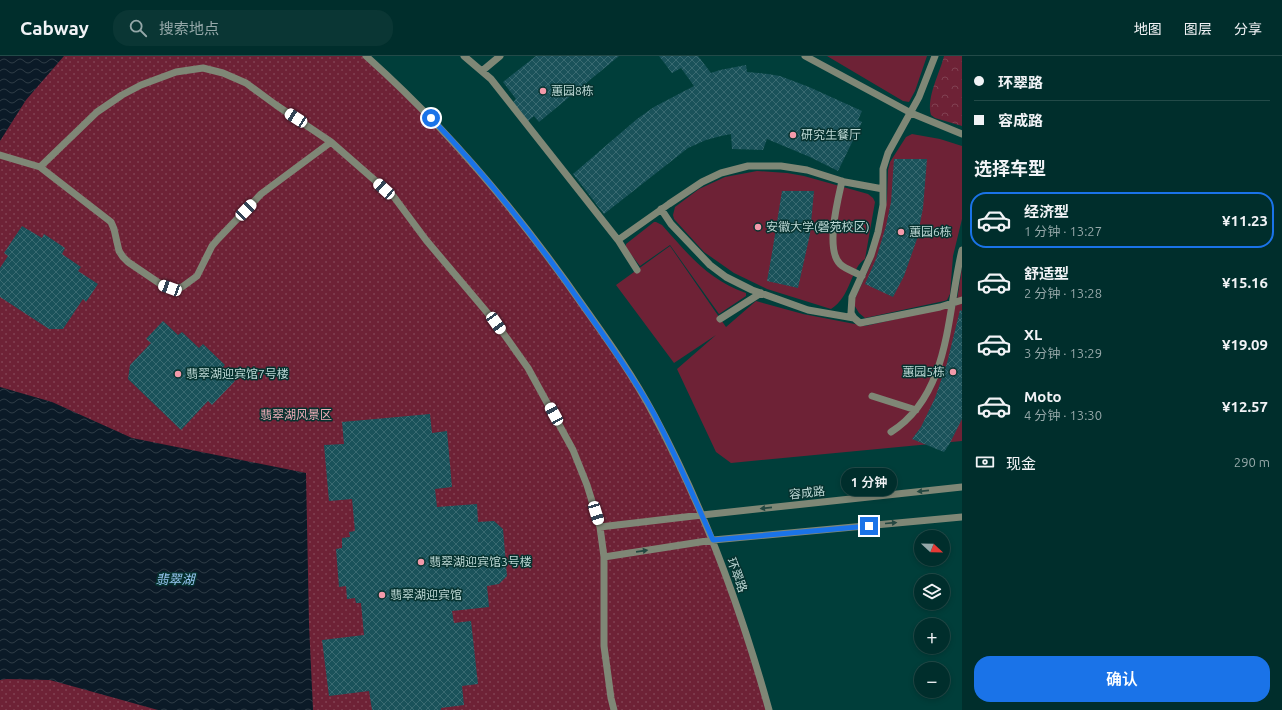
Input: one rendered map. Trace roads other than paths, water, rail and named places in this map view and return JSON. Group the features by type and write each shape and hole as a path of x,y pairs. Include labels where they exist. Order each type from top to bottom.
{"street":[{"name":"环翠路","path":"366,56 421,107 460,149 518,217 557,269 630,373 654,414 678,462 713,540 744,626 769,710"},
{"path":"464,56 491,79 618,240 637,270"},
{"path":"482,71 500,56"},
{"path":"805,56 911,113 962,134"},
{"path":"935,56 919,97 888,153 883,169 883,205 878,232 875,244 852,297 851,313 860,323 962,300"},
{"path":"40,167 97,112 122,95 141,85 176,72 203,68 223,73 246,83 331,142 394,197 426,240 496,323 528,368 573,450 587,485 600,527 604,557 604,646 614,710"},
{"path":"1,155 40,167 111,222 119,251 128,262 162,285 177,289 197,276 212,246 261,194 331,142"},
{"path":"618,240 702,182 722,173 748,166 781,166 807,170 842,181 882,189"},
{"path":"842,181 834,225 833,249 836,259 840,264 862,276"},
{"path":"661,209 670,224 710,266 726,277 761,293 808,310 854,318"},
{"path":"891,432 903,424 916,410 929,388 940,359 953,303 962,250"},
{"path":"720,319 761,293"},
{"path":"872,396 916,410"},
{"name":"容成路","path":"600,527 962,487"},
{"path":"604,557 713,540 962,517"}],"water":[{"path":"0,56 64,56 26,100 0,141"},
{"name":"翡翠湖","path":"0,387 52,402 132,438 306,473 309,624 313,710 158,710 50,680 0,680"}],"place":[{"name":"蕙园8栋","path":"543,91"},
{"name":"研究生餐厅","path":"793,135"},
{"name":"安徽大学(磬苑校区)","path":"758,227"},
{"name":"蕙园6栋","path":"901,232"},
{"name":"蕙园5栋","path":"953,372"},
{"name":"翡翠湖迎宾馆7号楼","path":"178,374"},
{"name":"翡翠湖迎宾馆3号楼","path":"421,562"},
{"name":"翡翠湖迎宾馆","path":"382,595"}],"park label":[{"name":"翡翠湖风景区","path":"296,415"}]}
